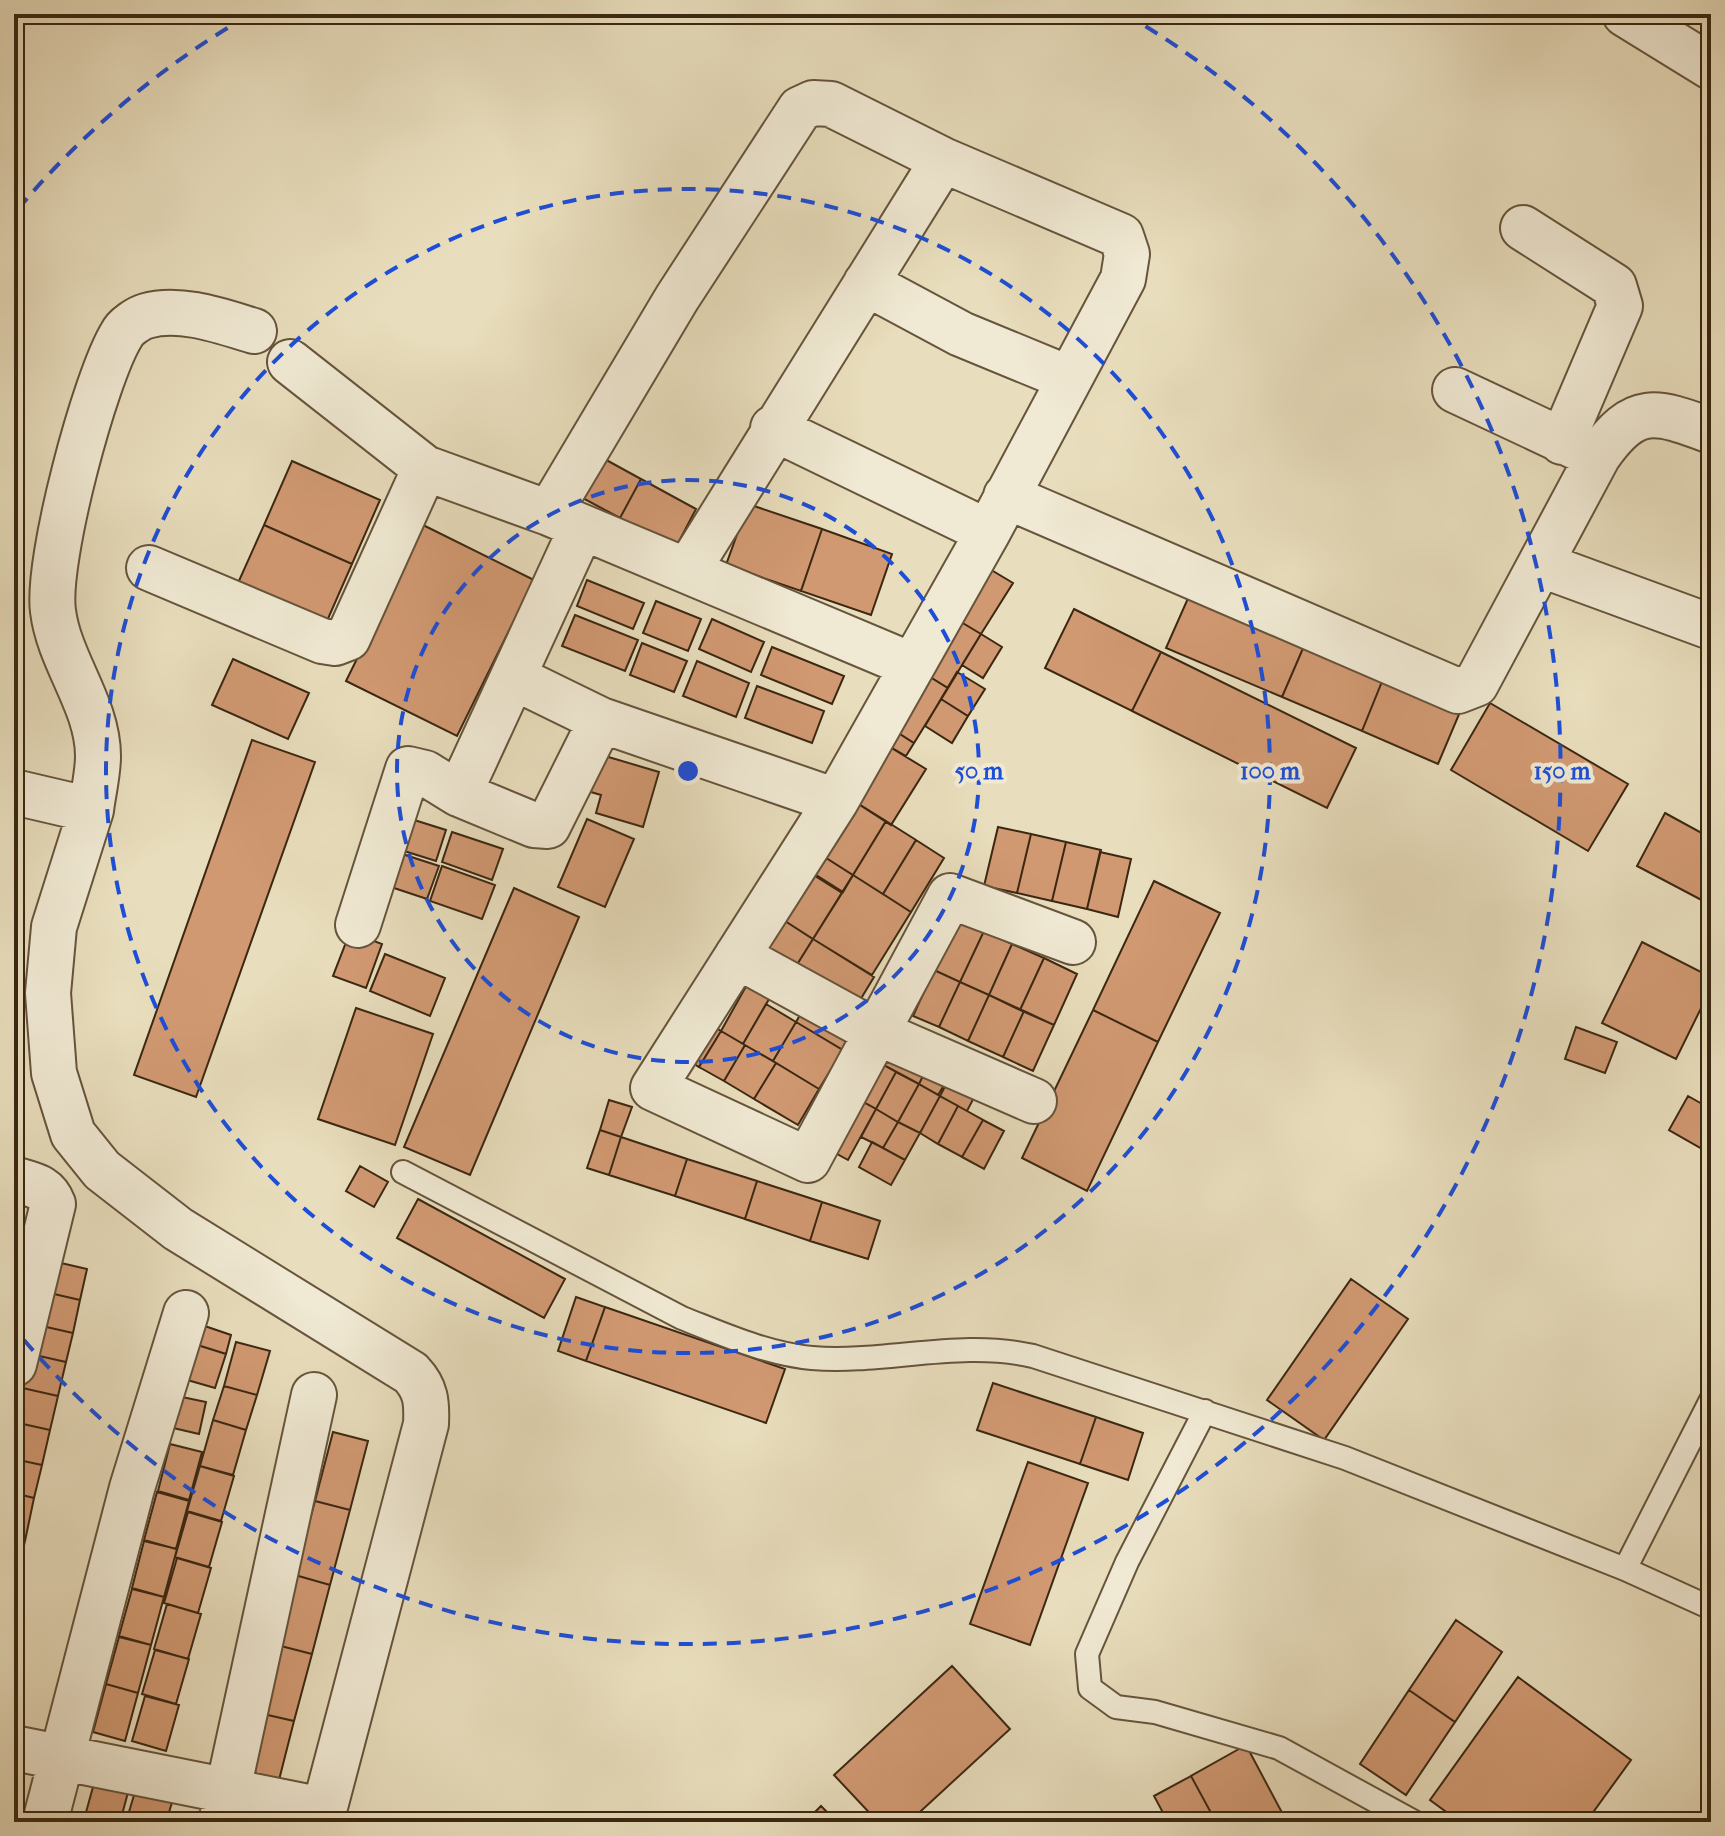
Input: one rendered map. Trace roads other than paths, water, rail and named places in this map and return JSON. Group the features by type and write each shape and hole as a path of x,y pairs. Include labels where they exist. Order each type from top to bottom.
{"street":[{"path":"1625,14 1711,67"},
{"path":"459,794 515,678 566,520 677,298 800,109 813,103 831,104 943,160 1121,236 1127,254 1123,279 997,514 836,801 653,1088 808,1160 950,896 1073,942"},
{"path":"688,570 773,428 943,160"},
{"path":"773,428 1458,691 1476,684 1542,565 1580,449 1620,306 1614,286 1523,228"},
{"path":"866,283 961,334 1068,378"},
{"path":"14,1748 61,1758 225,1807 322,1816 422,1439 427,1402 422,1385 411,1373 178,1229 102,1170 85,1154 73,1134 54,1073 48,993 54,927 91,810 98,755 89,715 57,637 52,606 64,512 105,372 123,331 145,316 194,315 254,331"},
{"path":"290,362 425,468 566,520 911,665"},
{"path":"1455,390 1580,449"},
{"path":"1580,449 1616,431 1635,417 1654,413 1711,431"},
{"path":"149,568 335,643 348,638 425,468"},
{"path":"1542,565 1711,627"},
{"path":"515,678 601,720 836,801"},
{"path":"358,925 408,769 425,773 459,794 534,825 548,826 601,720"},
{"path":"14,792 91,810"},
{"path":"737,956 876,1032 1034,1101"},
{"path":"14,1179 40,1186 49,1193 53,1204 14,1364"},
{"path":"45,1822 132,1488 186,1313"},
{"path":"225,1807 314,1395"}],"lane":[{"path":"403,1172 682,1318 729,1336 814,1358 1014,1352 1345,1458 1625,1569 1711,1608"},
{"path":"1625,1569 1711,1400"},
{"path":"1205,1411 1127,1562 1087,1654 1090,1688 1116,1707 1155,1712 1279,1748 1414,1822"}]}
